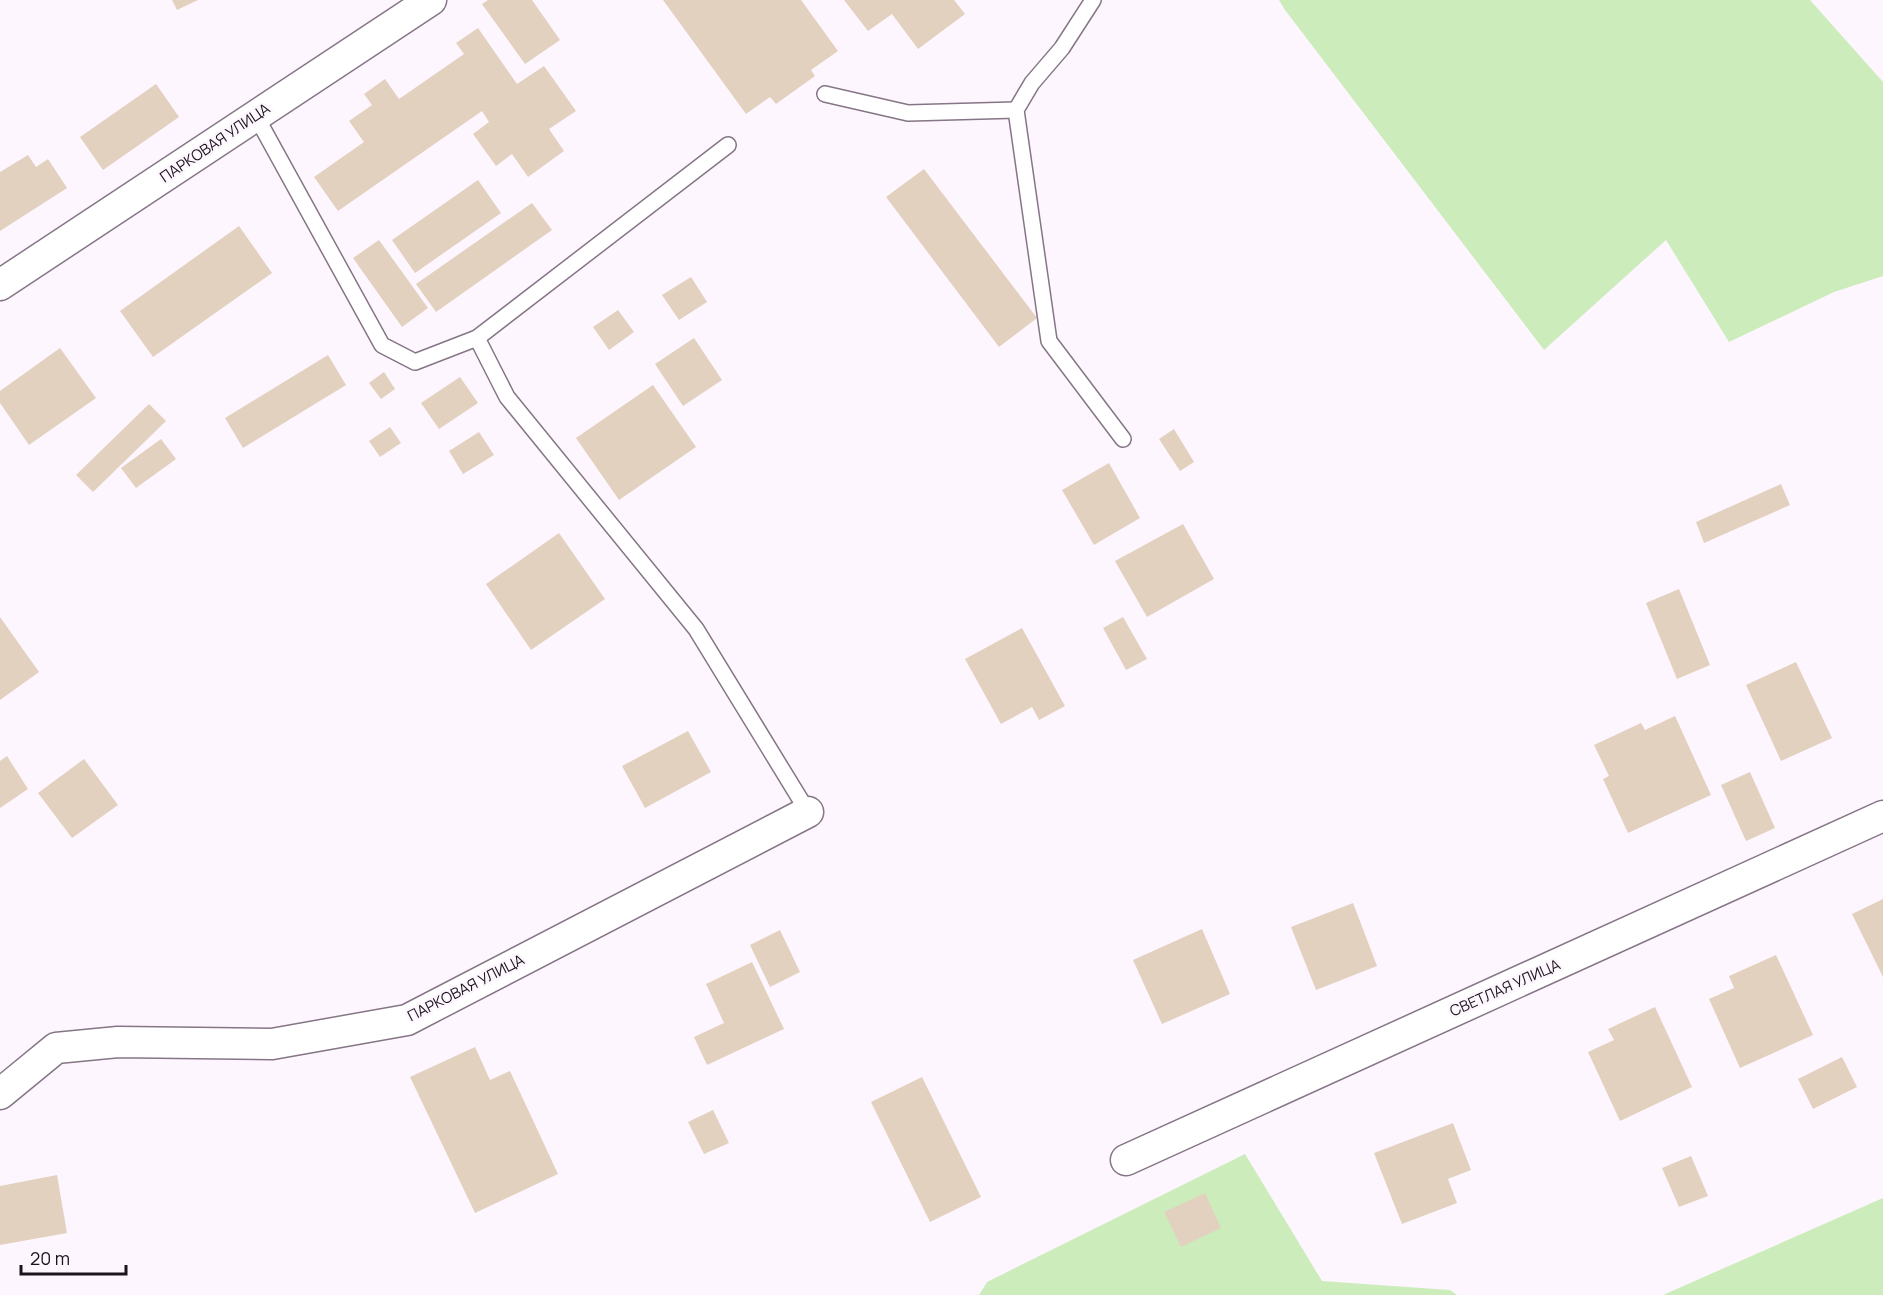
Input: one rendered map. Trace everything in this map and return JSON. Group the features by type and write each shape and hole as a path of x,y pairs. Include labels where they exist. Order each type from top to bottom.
{"street":[{"name":"ПАРКОВАЯ УЛИЦА","path":"0,285 431,0"},
{"name":"ПАРКОВАЯ УЛИЦА","path":"0,1094 56,1048 118,1042 272,1044 407,1020 808,812"},
{"name":"СВЕТЛАЯ УЛИЦА","path":"1126,1160 1883,816"}],"lane":[{"path":"1093,0 1062,48 1032,83 1016,110 1049,341 1123,440"},
{"path":"825,94 908,113 1016,110"},
{"path":"256,116 382,345 415,362 477,338 728,145"},
{"path":"477,338 507,397 696,629 808,812"}],"green space":[{"path":"1279,0 1810,0 1883,82 1883,276 1834,292 1729,342 1666,240 1544,350"},
{"path":"1245,1154 1322,1281 1450,1290 1457,1295 979,1295 987,1282"},
{"path":"1883,1198 1883,1295 1663,1295"}],"building":[{"path":"172,0 198,0 177,10"},
{"path":"488,0 532,0 560,40 525,64 482,4"},
{"path":"663,0 801,0 838,51 811,70 815,76 776,104 770,97 746,114"},
{"path":"844,0 954,0 965,14 918,49 892,14 868,31"},
{"path":"478,28 517,84 544,66 576,111 549,129 564,151 528,177 512,154 496,166 473,134 489,122 482,111 338,211 314,177 364,142 349,121 372,105 364,94 385,79 399,99 464,54 456,43"},
{"path":"156,84 179,117 103,170 80,137"},
{"path":"28,155 36,167 48,159 67,188 0,231 0,172"},
{"path":"924,169 1037,318 999,347 886,197"},
{"path":"478,180 501,213 415,273 392,240"},
{"path":"532,203 552,230 436,312 416,284"},
{"path":"239,226 272,273 153,357 120,311"},
{"path":"379,240 428,308 402,327 353,258"},
{"path":"691,277 707,302 679,320 662,295"},
{"path":"618,310 634,332 609,350 593,327"},
{"path":"694,338 722,380 683,406 655,364"},
{"path":"60,348 96,398 29,445 0,403 0,391"},
{"path":"328,355 346,385 243,448 225,418"},
{"path":"384,372 395,389 381,399 369,383"},
{"path":"460,377 478,403 439,429 421,403"},
{"path":"653,385 696,447 619,500 576,438"},
{"path":"149,404 166,421 93,492 76,475"},
{"path":"390,427 401,443 380,457 369,441"},
{"path":"1174,429 1194,462 1180,471 1159,439"},
{"path":"479,432 494,455 463,474 449,451"},
{"path":"161,439 176,459 136,488 121,468"},
{"path":"1109,463 1140,518 1094,545 1062,490"},
{"path":"1781,484 1790,505 1704,543 1696,522"},
{"path":"1183,524 1214,579 1147,617 1115,561"},
{"path":"559,533 605,599 531,650 486,584"},
{"path":"1679,589 1710,665 1677,679 1646,603"},
{"path":"0,617 39,672 0,700"},
{"path":"1123,617 1147,659 1126,670 1103,628"},
{"path":"1022,628 1065,706 1039,720 1032,707 1001,724 965,659"},
{"path":"1796,662 1832,738 1781,761 1746,685"},
{"path":"1675,716 1711,795 1628,833 1603,779 1609,776 1594,745 1641,723 1645,730"},
{"path":"688,731 711,772 645,808 622,766"},
{"path":"7,756 28,789 0,808 0,761"},
{"path":"84,759 118,805 72,838 38,793"},
{"path":"1750,772 1775,828 1746,841 1721,785"},
{"path":"1883,899 1883,977 1852,914"},
{"path":"1353,903 1377,966 1316,990 1291,927"},
{"path":"1202,929 1230,994 1162,1024 1133,960"},
{"path":"780,930 800,972 770,987 750,945"},
{"path":"1776,955 1813,1035 1740,1068 1709,999 1734,988 1729,976"},
{"path":"752,962 784,1029 707,1065 694,1037 724,1023 706,984"},
{"path":"1655,1007 1692,1087 1620,1121 1588,1052 1614,1040 1608,1029"},
{"path":"475,1047 490,1080 510,1071 558,1174 475,1213 410,1077"},
{"path":"1842,1057 1857,1087 1813,1109 1798,1079"},
{"path":"922,1077 981,1197 930,1222 871,1102"},
{"path":"713,1110 729,1143 704,1154 688,1122"},
{"path":"1453,1123 1471,1170 1448,1179 1457,1203 1402,1224 1374,1153"},
{"path":"1691,1156 1708,1196 1679,1207 1662,1168"},
{"path":"57,1175 67,1233 0,1245 0,1186"},
{"path":"1205,1193 1221,1228 1181,1247 1164,1212"}]}
